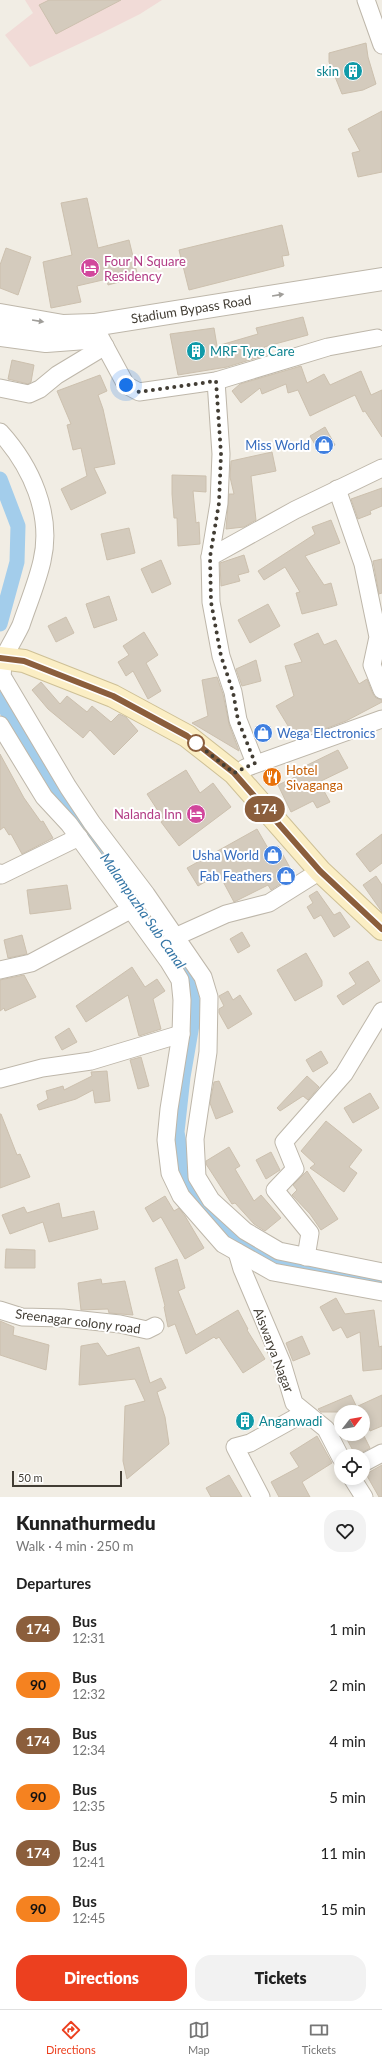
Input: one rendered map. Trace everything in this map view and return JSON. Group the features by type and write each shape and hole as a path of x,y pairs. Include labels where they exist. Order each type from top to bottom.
{"main road":[{"path":"2,658 24,661 113,696 187,736 234,773 320,871 382,929"}],"street":[{"path":"366,0 377,21 382,45"},
{"name":"Stadium Bypass Road","path":"0,315 63,326 94,325 382,278"},
{"name":"Stadium Bypass Road","path":"0,335 46,341 103,341 382,294"},
{"path":"0,388 29,394 40,390 57,375 103,341 126,385 139,392 216,381 328,346 377,338"},
{"path":"216,381 221,454 219,503 210,557 211,602 221,656 233,692 238,720 255,763"},
{"path":"0,432 15,449 28,471 38,494 45,521 42,560 18,632 2,658 2,676 68,787 92,823 146,894 202,977 209,997 208,1052 195,1139 197,1177 211,1200 245,1231 279,1251 382,1272"},
{"path":"210,557 337,489 382,468"},
{"path":"337,489 363,564 378,637 372,666 382,690"},
{"path":"234,773 255,763 382,719"},
{"path":"0,725 44,797 79,837 180,980 182,1000 181,1034 166,1140 170,1173 181,1196 201,1221 223,1244 273,1272 382,1292"},
{"path":"0,873 1,875 79,837"},
{"path":"160,950 175,937 226,914 269,903 320,871"},
{"path":"0,970 31,963 130,910"},
{"path":"306,1257 310,1233 275,1190 295,1169 284,1142 344,1074 382,1011"},
{"path":"0,1079 42,1068 91,1061 181,1034"},
{"name":"Aiswarya Nagar","path":"237,1252 242,1269 282,1363 294,1403 326,1429 336,1449"},
{"name":"Sreenagar colony road","path":"0,1310 22,1318 63,1318 113,1323 147,1330 155,1326"},
{"path":"261,1497 235,1447 250,1443 304,1412"},
{"path":"370,1459 382,1453"},
{"path":"356,1485 364,1497"}],"shaded area":[{"path":"25,0 162,0 140,14 30,67 5,35 33,13"}],"building":[{"path":"49,0 121,0 56,34 39,5"},
{"name":"skin","path":"366,43 368,57 376,84 363,90 342,94 329,62 329,53"},
{"path":"382,111 382,172 358,177 352,153 360,151 348,129"},
{"path":"87,198 98,248 129,240 138,277 108,285 107,279 77,286 81,302 51,308 43,262 72,255 61,203"},
{"path":"282,225 289,255 282,256 284,266 189,290 179,250"},
{"path":"6,248 31,257 18,295 0,288 0,265"},
{"path":"303,317 308,335 264,347 266,355 227,367 178,375 170,334 214,328 217,346 258,334 256,328"},
{"path":"12,360 34,365 31,382 28,384 8,379"},
{"path":"301,366 307,383 324,374 330,385 361,371 371,395 382,390 382,437 365,411 363,412 355,395 310,416 298,390 288,393 286,384 262,394 260,388 241,403 232,391 240,384"},
{"path":"100,375 107,391 98,395 103,409 115,464 94,468 106,493 71,510 61,489 87,476 81,448 73,450 67,425 71,424 57,391"},
{"path":"325,427 335,445 320,453 310,436"},
{"path":"272,452 276,471 251,476 256,520 244,527 226,529 229,494 234,494 230,477 231,461"},
{"path":"172,475 206,476 206,492 193,491 196,523 199,522 200,544 178,546 177,518 174,518"},
{"path":"382,488 382,506 370,511 371,514 358,519 351,499"},
{"path":"331,520 340,543 305,556 324,585 331,583 337,605 302,614 296,593 300,592 285,567 264,580 258,571 315,534 312,527"},
{"path":"129,528 135,553 107,560 101,534"},
{"path":"244,555 249,572 238,575 240,581 221,586 220,563"},
{"path":"382,559 382,593 379,594 373,561"},
{"path":"161,560 171,584 152,593 141,569"},
{"path":"109,596 117,620 94,628 86,604"},
{"path":"268,604 280,626 250,643 238,620"},
{"path":"66,617 74,633 56,642 48,626"},
{"path":"144,632 158,655 146,663 161,691 148,699 133,671 126,676 118,662 129,655 123,646"},
{"path":"318,633 324,645 336,640 359,684 367,679 373,694 376,698 382,700 382,702 346,721 322,730 320,727 296,739 276,706 294,696 285,666 302,662 294,644"},
{"path":"256,660 261,681 242,686 236,669"},
{"path":"217,677 223,694 229,724 239,751 192,723 208,716 202,680"},
{"path":"41,682 60,704 67,696 87,712 92,706 111,722 119,714 126,717 138,731 114,755 90,730 83,738 48,709 32,690"},
{"path":"338,750 348,768 319,782 330,802 317,808 313,801 291,812 278,785 297,776 295,771"},
{"path":"0,754 24,798 41,822 43,821 53,838 22,854 11,834 9,835 4,827 0,830"},
{"path":"186,770 200,793 213,783 231,807 179,846 161,822 164,820 147,794"},
{"path":"257,829 269,850 278,846 294,875 271,890 268,885 234,902 219,874 198,886 187,868"},
{"path":"382,834 382,863 370,872 356,854"},
{"path":"376,876 382,885 382,912 363,885"},
{"path":"67,885 71,909 30,914 27,890"},
{"path":"317,891 334,915 340,912 350,927 334,937 321,915 314,919 307,907 313,903 309,896"},
{"path":"242,932 250,946 238,953 230,939"},
{"path":"22,935 27,954 8,958 4,940"},
{"path":"306,953 322,981 322,986 295,1001 277,970"},
{"path":"368,961 380,981 343,1005 337,996 356,984 349,973"},
{"path":"132,967 145,987 157,979 165,991 153,999 161,1029 139,1036 128,995 86,1022 76,1006"},
{"path":"24,975 36,997 5,1011 4,1008 0,1011 0,980"},
{"path":"228,991 233,1000 240,995 252,1014 228,1029 219,1013 219,1009 224,1006 219,996"},
{"path":"69,1028 77,1042 62,1050 55,1037"},
{"path":"321,1051 328,1063 313,1072 306,1060"},
{"path":"141,1057 149,1086 138,1089 130,1060"},
{"path":"107,1071 110,1101 95,1103 93,1090 76,1099 39,1110 37,1105 48,1099 46,1091 63,1086 64,1090 92,1076 91,1072"},
{"path":"307,1076 319,1087 308,1100 303,1096 280,1111 277,1108"},
{"path":"219,1081 233,1112 216,1119 210,1103 214,1082"},
{"path":"370,1093 379,1108 353,1123 344,1108"},
{"path":"0,1114 17,1155 20,1154 30,1177 0,1188"},
{"path":"326,1121 362,1150 349,1167 357,1173 344,1192 310,1168 315,1164 301,1151"},
{"path":"229,1147 240,1166 235,1169 254,1201 261,1195 281,1218 265,1231 254,1224 235,1203 232,1204 206,1164 206,1161"},
{"path":"271,1152 280,1170 266,1179 256,1160"},
{"path":"307,1171 338,1219 321,1230 310,1214 292,1195 297,1190 293,1185"},
{"path":"165,1196 174,1211 179,1208 185,1216 204,1248 185,1259 161,1217 153,1222 145,1208"},
{"path":"59,1203 62,1218 94,1211 98,1229 49,1242 43,1222 10,1234 2,1215 24,1207 27,1213"},
{"path":"6,1249 35,1250 35,1268 5,1268"},
{"path":"177,1259 185,1288 178,1291 196,1335 238,1310 248,1329 247,1330 265,1359 243,1373 219,1337 216,1339 214,1337 186,1354 175,1324 168,1327 165,1306 155,1268"},
{"path":"101,1279 102,1284 125,1281 133,1315 109,1313 108,1309 81,1310 78,1283"},
{"path":"336,1298 345,1314 374,1310 379,1347 382,1346 382,1369 363,1371 360,1332 347,1338 341,1327 333,1331 320,1307"},
{"path":"0,1321 14,1327 13,1335 49,1345 46,1370 0,1355"},
{"path":"302,1336 310,1354 293,1361 286,1343"},
{"path":"98,1343 107,1356 139,1347 150,1383 161,1378 166,1388 157,1392 165,1417 169,1444 127,1479 123,1461 125,1406 145,1401 135,1379 79,1385 81,1346"},
{"path":"351,1395 356,1405 334,1405 334,1412 321,1412 318,1409"},
{"path":"382,1395 382,1426 370,1431 370,1405 360,1405"},
{"path":"317,1436 332,1463 302,1482 310,1497 279,1497 271,1482 299,1467 290,1453"},
{"path":"348,1441 366,1441 370,1448 368,1449 352,1449"},
{"path":"382,1465 382,1497 379,1497 370,1481 370,1472"},
{"path":"229,1475 242,1497 211,1497 206,1488"}],"waterway":[{"name":"Malampuzha Sub Canal","path":"0,479 18,526 17,562 0,624"},
{"name":"Malampuzha Sub Canal","path":"0,699 21,735 66,803 186,971 193,1003 193,1019 183,1077 177,1132 188,1191 213,1220 260,1257 292,1266 382,1281"}],"bus line":[{"name":"174","path":"0,658 24,661 113,696 187,736 234,773 320,871 382,929"}],"place":[{"name":"skin","path":"353,71"},
{"name":"Four N Square Residency","path":"90,268"},
{"name":"MRF Tyre Care","path":"196,351"},
{"name":"Miss World","path":"324,445"},
{"name":"Wega Electronics","path":"263,733"},
{"name":"Hotel Sivaganga","path":"272,777"},
{"name":"Nalanda Inn","path":"196,814"},
{"name":"Usha World","path":"273,855"},
{"name":"Fab Feathers","path":"286,876"},
{"name":"Anganwadi","path":"245,1421"}],"route":[{"path":"126,385 139,392 216,381 220,416 221,454 219,503 210,557 211,602 221,656 233,692 238,720 255,763 234,773 196,743"}]}
